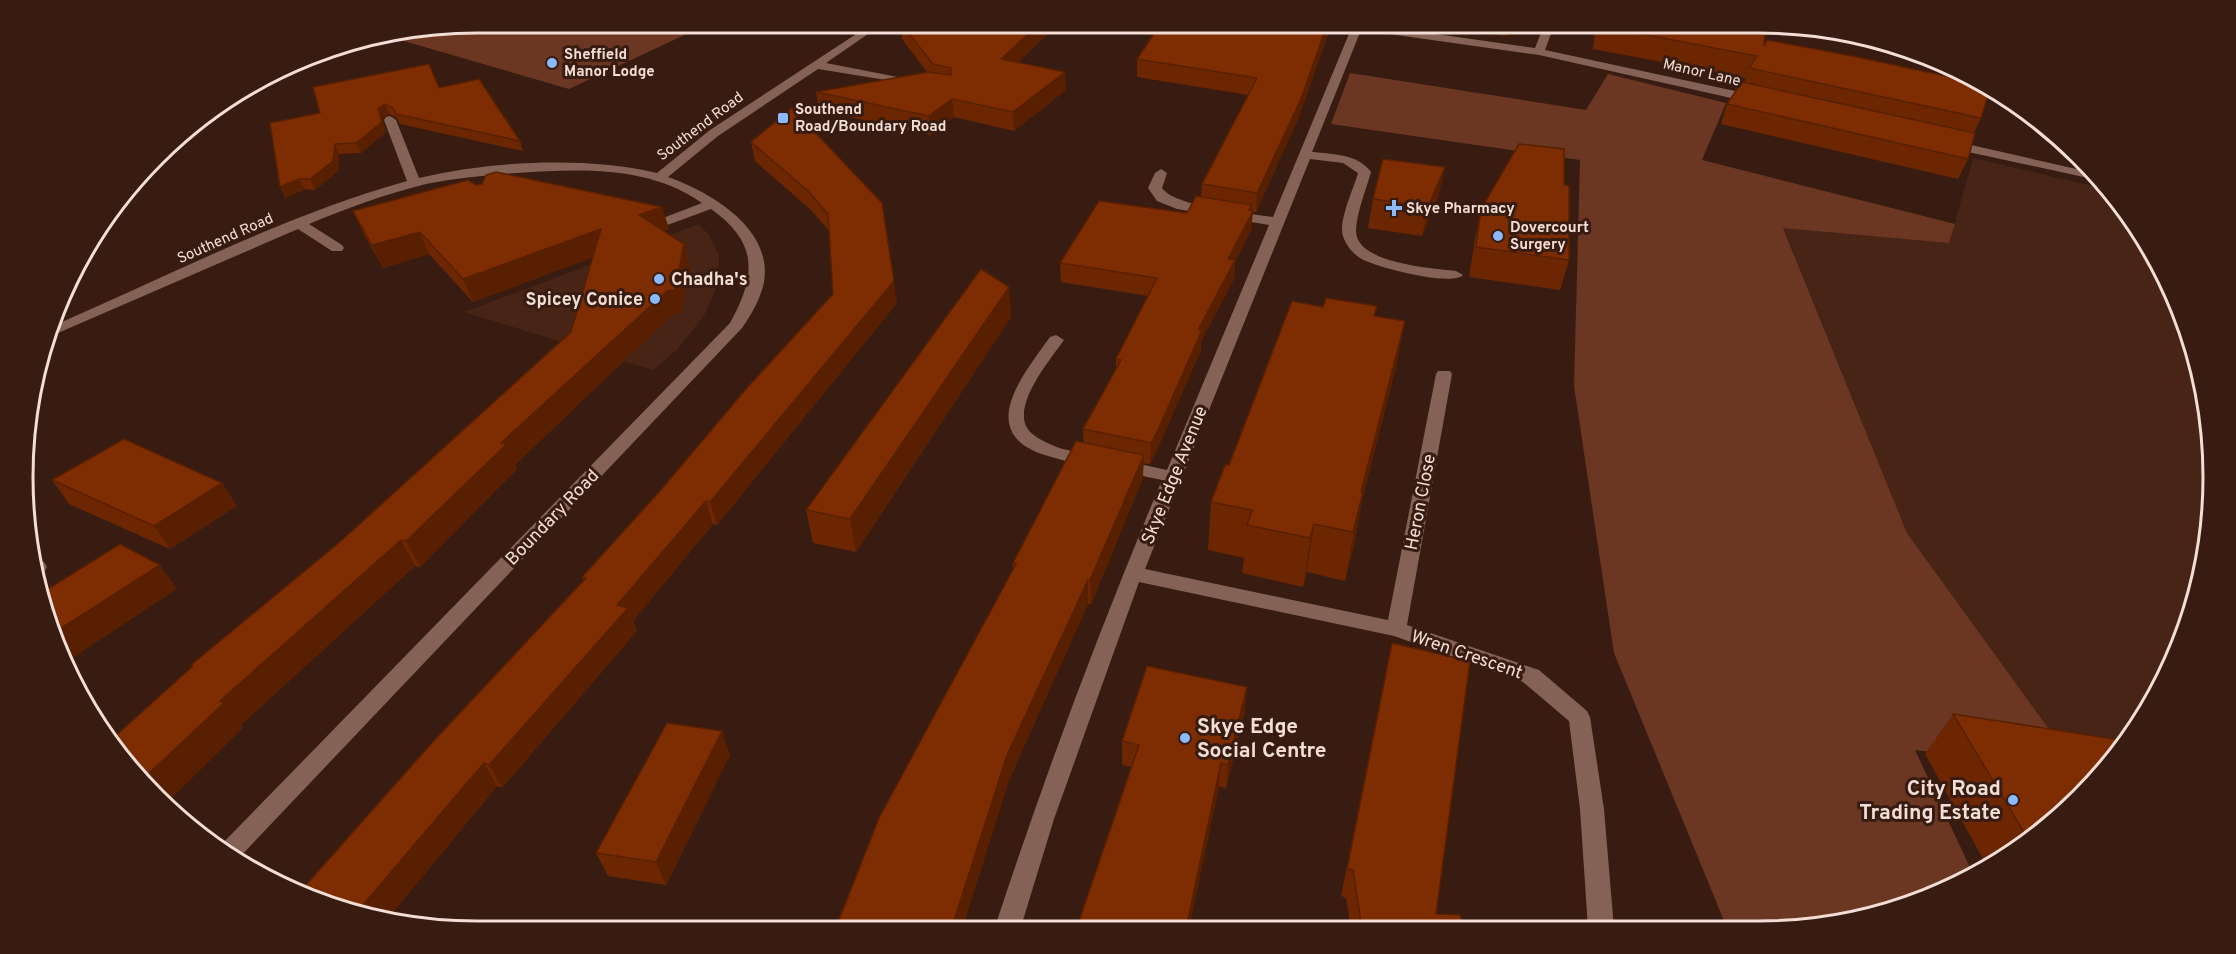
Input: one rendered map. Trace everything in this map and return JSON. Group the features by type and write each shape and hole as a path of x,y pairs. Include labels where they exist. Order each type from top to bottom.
{"street":[{"name":"Southend Road","path":"59,329 298,223 414,183 609,167 660,177 714,133 863,33"},
{"name":"Skye Edge Avenue","path":"1010,921 1042,819 1133,574 1356,33"},
{"name":"Manor Lane","path":"1407,33 1539,52 1774,104"},
{"path":"1539,52 1546,33"},
{"path":"817,65 926,85"},
{"path":"390,120 414,183"},
{"path":"1937,141 2084,175"},
{"path":"1305,155 1348,161 1360,166 1365,172 1348,234 1354,246 1366,256 1379,263 1456,275"},
{"path":"1161,173 1155,188 1162,198 1182,206 1277,222"},
{"name":"Boundary Road","path":"232,847 736,325 754,292 758,271 744,232 732,218 713,204 693,191 660,177"},
{"path":"637,208 662,223 713,204"},
{"path":"298,223 337,248"},
{"path":"1056,340 1016,403 1014,424 1024,440 1046,450 1173,477"},
{"name":"Heron Close","path":"1396,629 1444,375"},
{"name":"Wren Crescent","path":"1133,574 1396,629 1531,676 1579,717 1592,809 1600,921"}],"shaded area":[{"name":"Sheffield Manor Lodge","path":"477,33 689,33 569,89 401,40"},
{"path":"1350,73 1586,110 1608,74 1726,103 1702,160 1955,224 1949,243 1783,228 1907,533 2080,772 1915,750 1970,867 1929,887 1874,906 1788,920 1724,921 1614,653 1574,386 1580,160 1331,124"},
{"path":"1973,158 2095,186 2144,255 2169,307 2188,362 2199,419 2203,477 2199,535 2188,592 2169,647 2144,699 2128,724 2089,774 2080,772 1907,533 1783,227 1949,243"},
{"path":"699,224 709,235 719,255 719,281 705,314 678,349 653,370 464,312"}],"building":[{"path":"909,33 1029,33 1001,59 1065,72 1013,112 952,99 929,116 816,92 928,72 951,75 951,68 933,64"},
{"path":"1155,33 1324,33 1301,99 1257,193 1202,184 1257,78 1137,59"},
{"path":"1636,33 1765,33 1764,46 1767,40 1952,78 1988,96 1981,118 1749,68 1757,56"},
{"path":"429,64 439,88 479,79 520,141 396,114 393,108 385,104 378,109 382,122 356,143 335,144 333,161 310,179 299,179 280,187 270,123 320,113 313,87"},
{"path":"1742,82 1975,133 1968,159 1727,104"},
{"path":"792,108 882,203 894,281 710,502 706,501 617,605 628,608 489,765 484,763 362,906 305,886 430,745 586,578 582,577 660,491 746,389 833,294 828,214 807,190 751,142"},
{"path":"1519,144 1564,149 1564,185 1569,186 1569,260 1476,247 1481,209"},
{"path":"1383,159 1445,167 1428,207 1373,199"},
{"path":"496,172 662,207 639,215 684,244 675,290 667,291 501,443 507,444 406,541 401,540 220,701 224,703 147,775 116,735 193,666 191,665 341,541 571,332 601,229 463,279 420,232 372,245 353,211 468,180 476,185 482,184 486,175"},
{"path":"1196,196 1252,205 1249,210 1253,211 1228,259 1235,260 1198,330 1202,330 1158,430 1151,443 1083,429 1121,360 1116,359 1157,278 1060,263 1099,201 1187,213"},
{"path":"981,269 1009,287 850,519 806,510"},
{"path":"1326,298 1377,306 1374,316 1405,321 1361,492 1363,492 1353,532 1314,524 1310,538 1247,525 1252,510 1211,502 1225,465 1229,465 1292,301 1323,307"},
{"path":"124,439 222,483 154,526 52,480"},
{"path":"1076,441 1144,455 1090,580 1088,580 1007,755 954,921 839,921 879,818 1016,564 1013,563"},
{"path":"120,544 160,565 60,629 47,589"},
{"path":"1392,643 1470,661 1436,914 1460,915 1462,921 1361,921 1353,870 1347,869"},
{"path":"1147,666 1247,687 1228,765 1221,763 1188,921 1079,921 1139,745 1122,741"},
{"path":"1953,714 2117,739 2073,791 2024,833"},
{"path":"667,723 722,731 656,862 596,853"}],"place":[{"name":"Sheffield Manor Lodge","path":"552,63"},
{"name":"Southend Road/Boundary Road","path":"783,118"},
{"name":"Skye Pharmacy","path":"1394,208"},
{"name":"Dovercourt Surgery","path":"1498,236"},
{"name":"Chadha's","path":"659,279"},
{"name":"Spicey Conice","path":"655,299"},
{"name":"Skye Edge Social Centre","path":"1185,738"},
{"name":"City Road Trading Estate","path":"2013,800"}]}
